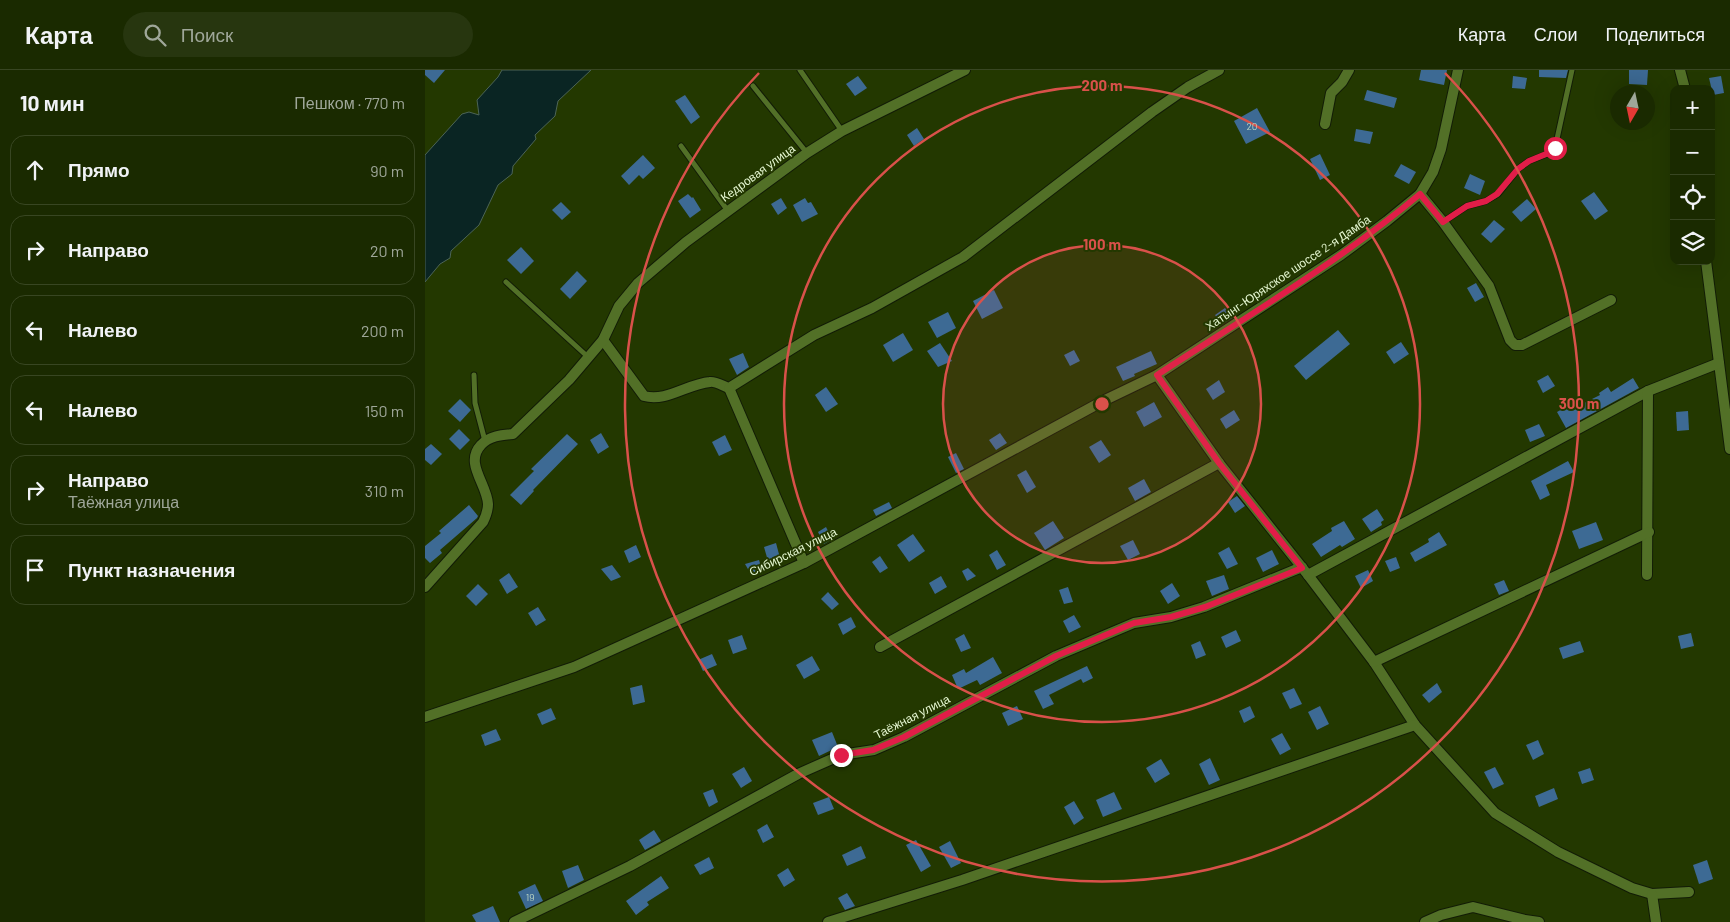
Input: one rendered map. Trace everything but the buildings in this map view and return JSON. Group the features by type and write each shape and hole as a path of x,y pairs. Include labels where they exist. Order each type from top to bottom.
{"street":[{"name":"Кедровая улица","path":"485,441 497,435 513,434 569,380 603,340 619,306 638,283 686,242 807,153 842,131 965,70"},
{"path":"729,388 814,335 872,308 963,257 1152,112 1188,87 1219,70"},
{"path":"1325,124 1331,93 1342,82 1349,70"},
{"name":"Хатынг-Юряхское шоссе 2-я Дамба","path":"1157,375 1341,255 1420,194 1433,172 1441,149 1458,70"},
{"path":"1680,70 1684,85"},
{"path":"1420,194 1443,222 1489,286 1510,340 1515,346 1522,345 1611,300"},
{"path":"1707,265 1730,449"},
{"path":"603,340 644,396 652,398 662,396 711,382 729,388 804,563"},
{"name":"Таёжная улица","path":"515,922 630,866 798,774 841,755 873,750 904,737 1056,656 1134,623 1171,617 1205,607 1305,571 1648,391 1719,363"},
{"path":"1157,375 1219,463 1374,662 1415,725 1495,813 1558,852 1632,888 1652,894 1689,892"},
{"name":"Сибирская улица","path":"425,717 574,667 804,563 1105,400 1157,375"},
{"path":"1647,575 1649,532 1648,391"},
{"path":"425,586 483,522 488,512 488,502 473,459 476,450 485,441"},
{"path":"880,647 1219,463"},
{"path":"1374,662 1649,532"},
{"path":"828,922 962,880 1415,725"},
{"path":"1652,894 1656,922"},
{"path":"1425,922 1441,915 1473,907 1525,921 1539,922"}],"lane":[{"path":"800,70 842,131"},
{"path":"1443,222 1467,206 1486,201 1497,194 1523,165 1551,152 1555,148 1572,70"},
{"path":"753,86 807,153"},
{"path":"681,146 729,211"},
{"path":"506,282 589,357"},
{"path":"474,375 475,403 485,441"}],"water":[{"path":"502,70 591,70 558,101 555,116 535,135 536,139 513,166 512,174 498,185 479,225 451,251 450,258 440,264 425,282 425,155 462,114 469,112 479,115 477,100"}],"route":[{"path":"841,755 873,750 904,737 1056,656 1134,623 1171,617 1205,607 1302,568 1219,463 1157,375 1341,255 1420,194 1443,222 1467,206 1486,201 1497,194 1518,169 1537,157 1546,155 1555,148"}]}
